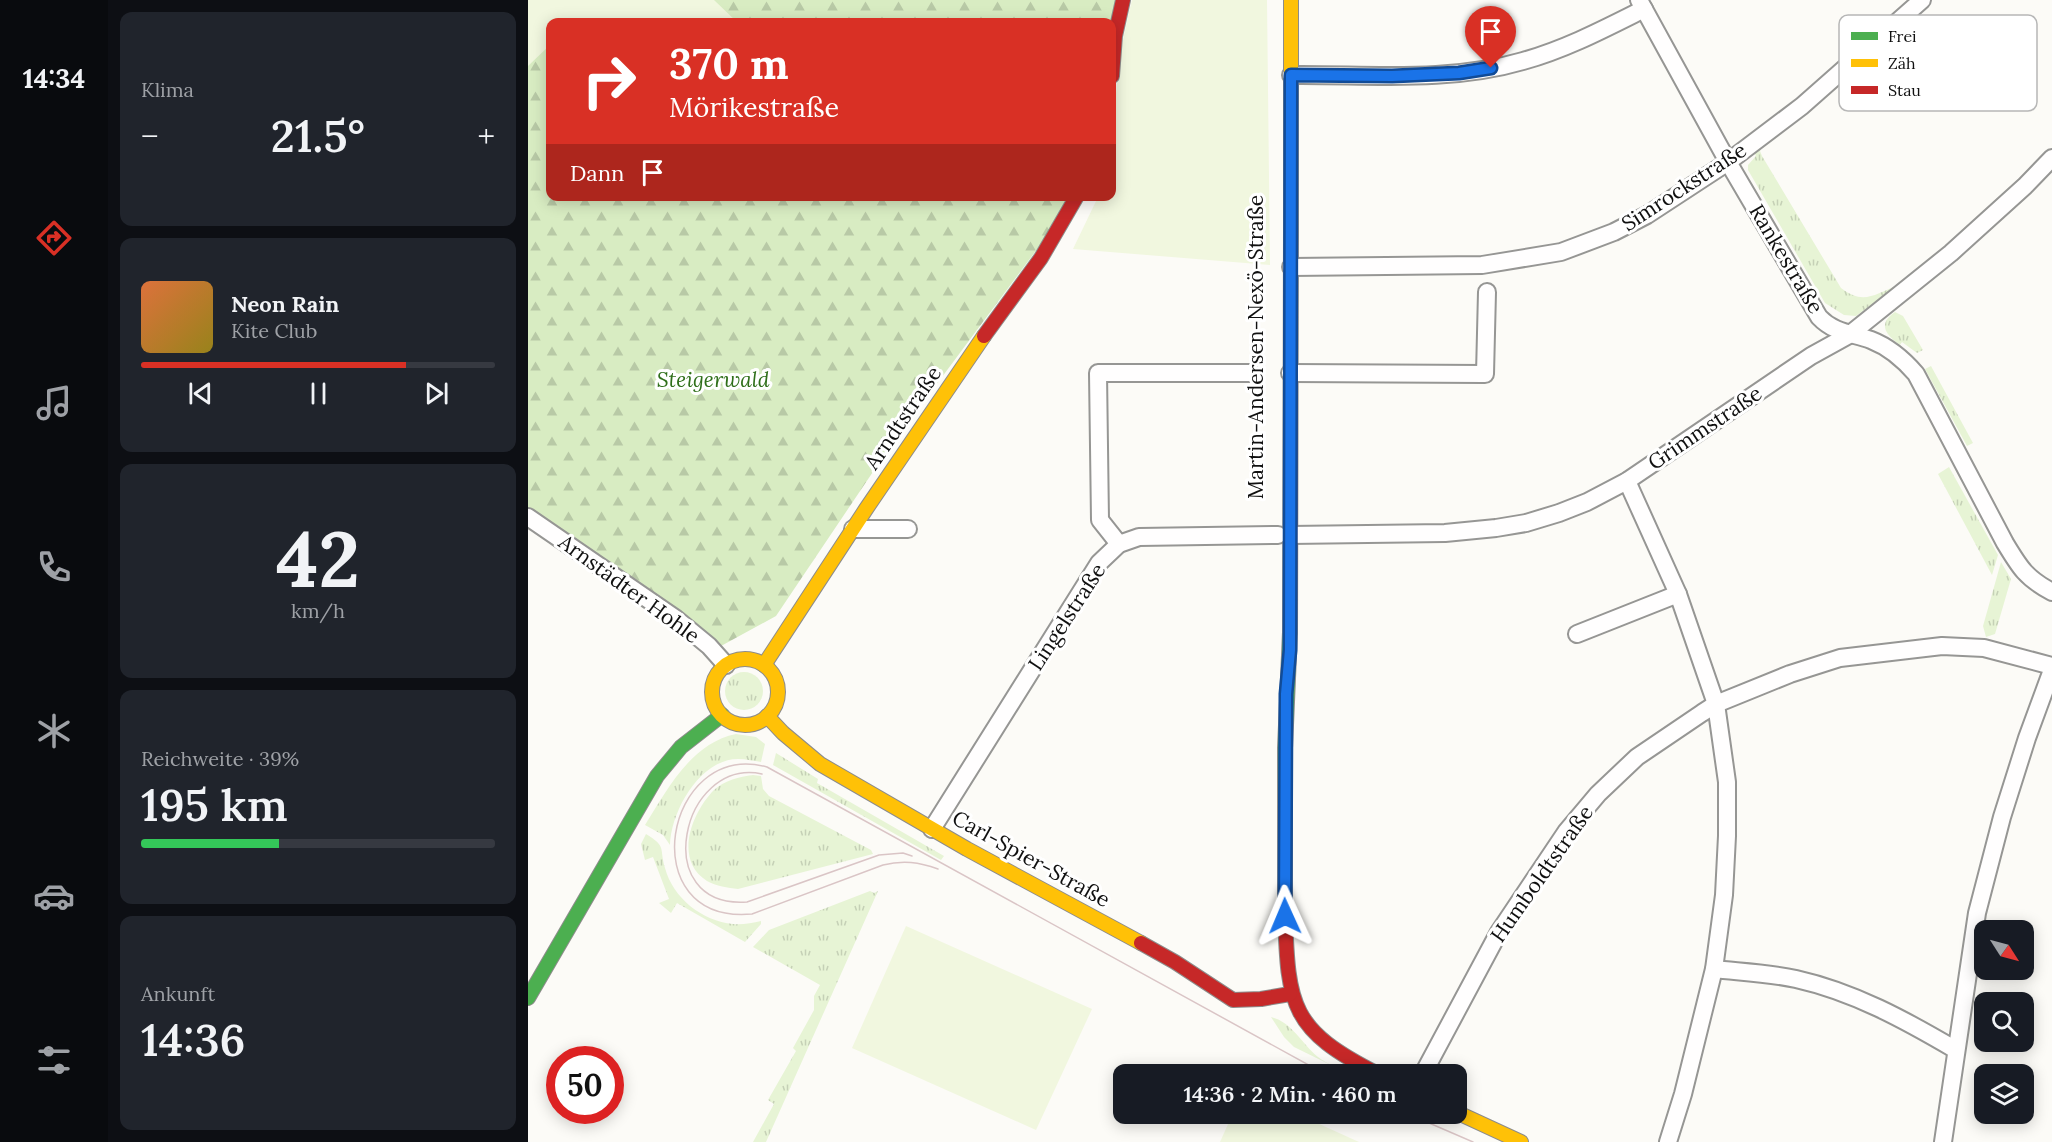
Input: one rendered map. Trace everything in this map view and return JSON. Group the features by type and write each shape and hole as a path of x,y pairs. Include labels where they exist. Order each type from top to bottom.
{"street":[{"path":"1116,36 1123,0"},
{"name":"Martin-Andersen-Nexö-Straße","path":"1290,994 1284,898 1286,694 1279,647 1290,373 1291,0"},
{"name":"Simrockstraße","path":"1905,15 1922,0"},
{"path":"1291,75 1392,76 1459,73 1522,62 1572,44 1641,4"},
{"name":"Rankestraße","path":"1641,4 1728,162 1819,317 1825,324 1849,335 1869,339 1884,346 1906,362 1916,374 2019,567 2032,582 2052,592"},
{"name":"Simrockstraße","path":"1291,267 1482,265 1561,252 1614,232 1647,215 1728,162 1802,106 1839,73"},
{"name":"Grimmstraße","path":"1284,535 1445,533 1496,528 1526,523 1587,501 1627,481 1811,356 1849,335 1951,253 2025,186 2052,158"},
{"name":"Arndtstraße","path":"764,665 967,361 1054,240 1074,201"},
{"path":"1290,373 1485,374 1487,292"},
{"name":"Martin-Andersen-Nexö-Straße","path":"1277,327 1284,535"},
{"path":"1119,544 1100,520 1098,373 1250,373"},
{"path":"1627,481 1678,594 1716,704 1727,782 1728,836 1724,896 1714,969 1683,1094 1668,1142"},
{"name":"Arnstädter Hohle","path":"528,517 675,618 709,646 726,665"},
{"path":"855,526 908,529"},
{"name":"Lingelstraße","path":"932,829 1099,563 1119,544 1139,537 1284,535"},
{"path":"1576,634 1678,594"},
{"name":"Humboldtstraße","path":"1428,1064 1499,932 1566,832 1598,794 1637,757 1716,704 1790,674 1840,658 1942,646 1984,648 2052,668"},
{"path":"746,659 764,665 774,675 777,686 774,708 766,717 752,724 736,723 722,715 714,703 713,684 717,674 735,660 746,659"},
{"path":"1943,1142 1977,913 1988,867 2027,738 2052,668"},
{"path":"528,998 657,776 681,747 722,715"},
{"name":"Carl-Spier-Straße","path":"766,717 820,764 932,829 1175,962 1233,1000 1261,999 1290,994"},
{"path":"1714,969 1798,980 1836,991 1898,1016 1956,1050"},
{"path":"1290,994 1315,1035 1332,1049 1360,1064"},
{"path":"1467,1117 1521,1142"}],"green space":[{"name":"Steigerwald","path":"528,0 1116,0 1112,18 546,18 546,201 1068,201 1052,229 887,451 776,616 721,646 528,512"},
{"path":"528,0 714,0 733,18 546,18 546,49 528,66"},
{"path":"1132,0 1267,0 1270,265 1073,249 1096,201 1116,201 1116,98 1126,24"},
{"path":"1762,147 1760,151 1762,156 1841,288 1856,296 1869,297 1898,285 1856,316 1844,315 1825,303 1748,170 1748,165 1756,156 1754,152"},
{"path":"1895,312 1903,316 1923,350 1917,353 1902,342 1900,345 1885,329 1886,321"},
{"path":"1931,366 1973,443 1967,446 1925,369"},
{"path":"1949,467 1998,555 1992,575 1938,474"},
{"path":"2001,562 2011,579 1995,634 1986,637 1983,626"},
{"path":"744,672 751,673 757,678 762,684 762,698 757,704 751,709 744,710 737,709 731,704 726,698 725,691 726,684 731,678 737,673"},
{"path":"736,734 756,737 765,744 761,762 738,759 724,761 700,777 682,803 676,817 670,845 663,835 645,825 672,783 693,758 720,739"},
{"path":"776,753 818,779 817,783 944,856 941,860 773,765"},
{"path":"753,775 761,776 763,789 769,796 871,850 873,854 738,889 707,881 697,872 688,849 693,823 706,799 714,790 732,780"},
{"path":"646,834 660,845 669,879 690,906 722,922 740,924 761,921 761,924 745,942 677,903 671,913 659,903 669,899 653,857 645,860 641,844"},
{"path":"870,891 874,893 878,891 766,1142 753,1142 774,1104 768,1100 796,1051 793,1048 814,1010 814,996 820,985 753,947 769,930"},
{"path":"906,926 1092,1009 1036,1130 852,1048"},
{"path":"1271,1017 1291,1028 1312,1052 1329,1064 1294,1047 1284,1037"},
{"path":"1228,1124 1319,1124 1359,1142 1220,1142"}],"tram line":[{"path":"938,869 911,862 890,863 752,914 714,910 689,892 676,865 676,834 685,804 704,780 732,766 767,767 1307,1064"},
{"path":"762,774 734,775 712,788 696,809 687,834 687,860 696,883 716,898 747,902 879,855 903,853 912,856"},
{"path":"1431,1124 1473,1142"}],"traffic: fast":[{"path":"1285,914 1285,748 1290,632"},
{"path":"528,998 657,776 681,747 722,715"}],"traffic: slow":[{"path":"1291,0 1291,231"},
{"path":"764,665 866,509 984,336"},
{"path":"745,659 757,662 768,669 775,680 778,692 775,704 768,715 757,722 745,725 733,722 722,715 715,704 712,692 715,680 722,669 733,662 745,659"},
{"path":"767,716 783,733 820,764 967,849 1141,943"},
{"path":"1467,1117 1521,1142"}],"traffic: jam":[{"path":"1116,32 1123,0"},
{"path":"984,336 1041,258 1074,201"},
{"path":"1290,632 1291,231"},
{"path":"1285,914 1289,972 1293,994 1300,1012 1311,1029 1327,1044 1360,1064"},
{"path":"1141,943 1233,1000 1261,999 1290,994"}],"route":[{"path":"1285,916 1286,694 1290,650 1291,75 1392,76 1459,73 1491,68"}]}
